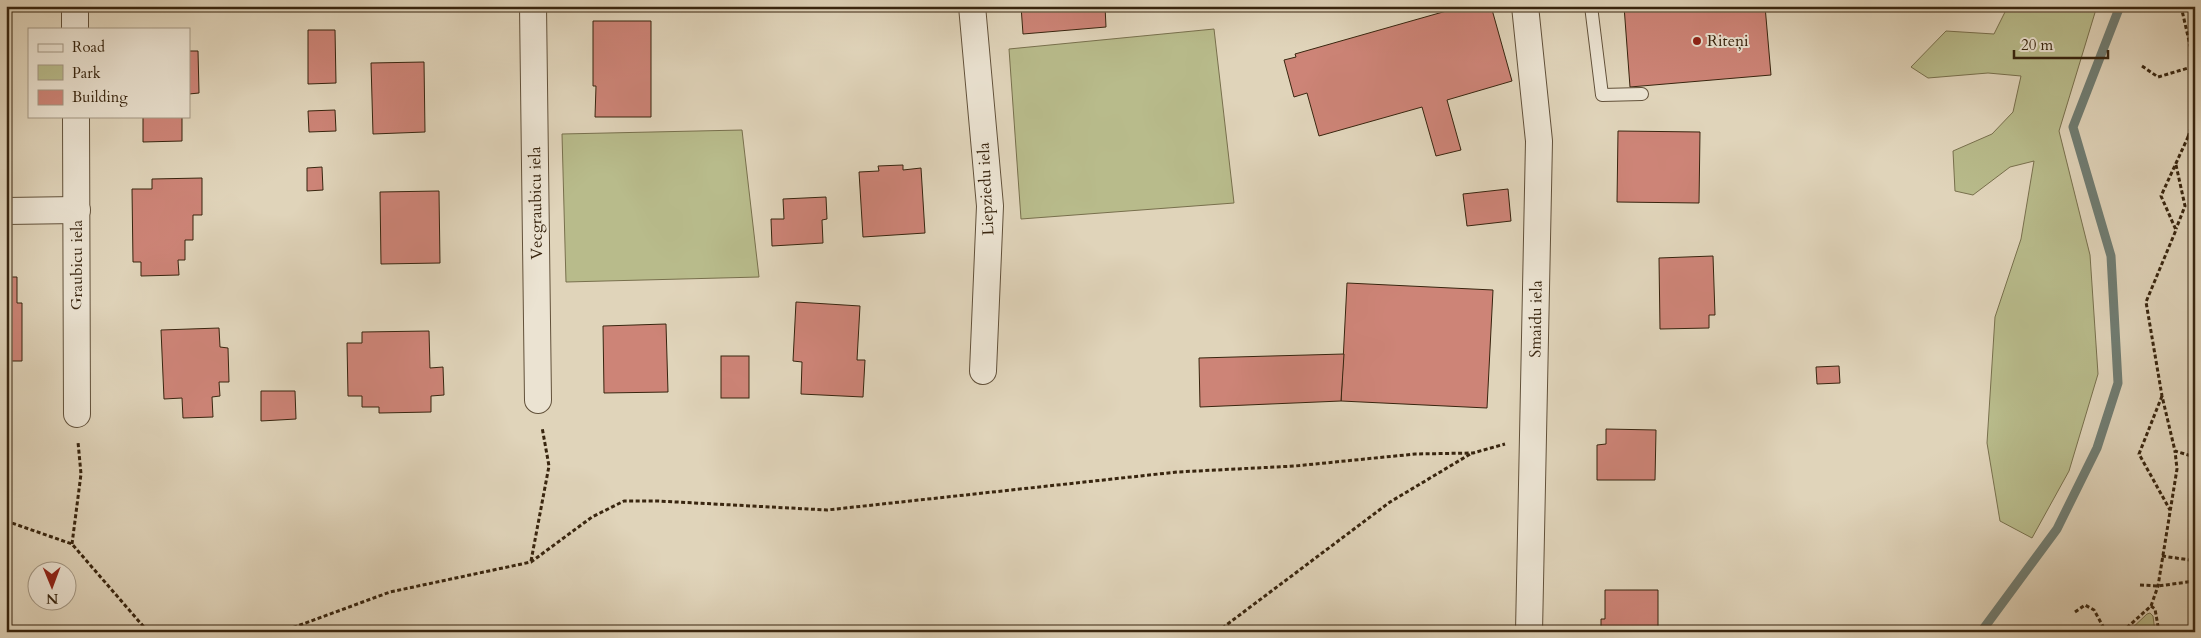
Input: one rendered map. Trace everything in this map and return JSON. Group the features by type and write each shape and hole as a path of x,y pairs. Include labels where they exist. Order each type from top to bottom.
{"street":[{"path":"75,6 75,28"},
{"name":"Vecgraubicu iela","path":"533,6 538,400"},
{"name":"Liepziedu iela","path":"972,6 990,206 983,372"},
{"name":"Smaidu iela","path":"1526,6 1539,142 1529,632"},
{"name":"Graubicu iela","path":"76,118 77,414"},
{"path":"6,211 77,210"}],"lane":[{"path":"1592,6 1602,95 1642,94"}],"path":[{"path":"2142,66 2158,77 2195,67 2181,6"},
{"path":"2176,230 2161,196 2188,137 2195,116"},
{"path":"2188,137 2195,138"},
{"path":"2122,632 2151,606 2158,586 2177,469 2146,302 2184,206 2176,164"},
{"path":"2162,396 2139,454 2170,510"},
{"path":"531,562 549,466 538,400"},
{"path":"72,544 81,474 77,414"},
{"path":"281,632 390,592 531,562 592,517 624,501 658,501 827,510 1178,472 1295,466 1415,454 1473,452 1534,436"},
{"path":"2175,451 2195,458"},
{"path":"1217,632 1390,502 1473,452"},
{"path":"6,521 72,544 143,626 155,632"},
{"path":"2162,556 2190,560"},
{"path":"2140,585 2158,586 2195,581"},
{"path":"2075,612 2085,605 2094,610 2106,632"},
{"path":"2151,606 2156,609 2159,632"}],"green space":[{"path":"2008,6 2097,6 2059,131 2090,255 2098,374 2069,471 2032,538 2000,521 1987,443 1995,317 2021,239 2034,161 2010,167 1973,195 1955,191 1953,151 1992,134 2013,112 2021,76 1988,73 1928,78 1911,67 1946,31 1994,34"},
{"path":"1214,29 1234,203 1021,219 1009,49"},
{"path":"742,130 759,277 566,282 562,134"},
{"path":"2150,613 2153,616 2155,632 2128,632 2147,614"}],"building":[{"path":"1021,6 1105,6 1106,27 1023,34"},
{"path":"1464,6 1491,6 1512,81 1447,100 1461,150 1436,156 1422,107 1319,136 1307,93 1294,97 1284,60 1296,57 1295,54"},
{"name":"Riteņi","path":"1624,6 1765,6 1771,75 1630,87"},
{"path":"593,21 651,21 651,117 595,117 596,86 593,86"},
{"path":"308,30 335,30 336,83 308,84"},
{"path":"190,51 198,51 199,93 190,94"},
{"path":"424,62 425,132 373,134 371,63"},
{"path":"335,110 336,131 309,132 308,111"},
{"path":"143,118 182,118 182,141 143,142"},
{"path":"1618,131 1700,132 1699,203 1617,202"},
{"path":"903,165 903,170 921,168 925,233 863,237 859,172 879,171 878,166"},
{"path":"322,167 323,190 307,191 307,168"},
{"path":"202,178 202,215 193,215 193,240 185,240 185,260 178,260 179,275 141,276 141,262 133,262 132,189 152,189 152,179"},
{"path":"1508,189 1511,221 1467,226 1463,194"},
{"path":"439,191 440,263 381,264 380,192"},
{"path":"826,197 827,219 822,220 823,243 772,246 771,219 784,219 783,199"},
{"path":"1713,256 1715,315 1709,315 1709,328 1660,329 1659,258"},
{"path":"6,277 17,277 17,303 22,303 22,361 6,361"},
{"path":"1347,283 1493,290 1487,408 1341,401"},
{"path":"796,302 860,306 857,360 865,360 863,397 801,394 802,362 793,361"},
{"path":"666,324 668,392 604,393 603,326"},
{"path":"219,328 220,347 228,348 229,382 219,382 220,396 212,397 213,417 183,418 182,398 164,399 161,330"},
{"path":"429,331 430,368 443,367 444,395 431,396 431,412 379,413 379,407 362,407 362,396 348,396 347,343 362,343 362,332"},
{"path":"1344,354 1341,401 1200,407 1199,358"},
{"path":"721,356 749,356 749,398 721,398"},
{"path":"1839,366 1840,383 1817,384 1816,367"},
{"path":"261,391 295,391 296,419 261,421"},
{"path":"1606,429 1656,430 1655,480 1597,480 1597,445 1606,444"},
{"path":"1605,590 1658,590 1658,632 1601,632 1601,619 1605,619"},
{"path":"2192,601 2195,601 2195,632 2190,632"}],"waterway":[{"path":"1981,632 2057,529 2097,448 2118,383 2111,256 2073,127 2120,6"}],"place":[{"name":"Riteņi","path":"1697,41"}]}
